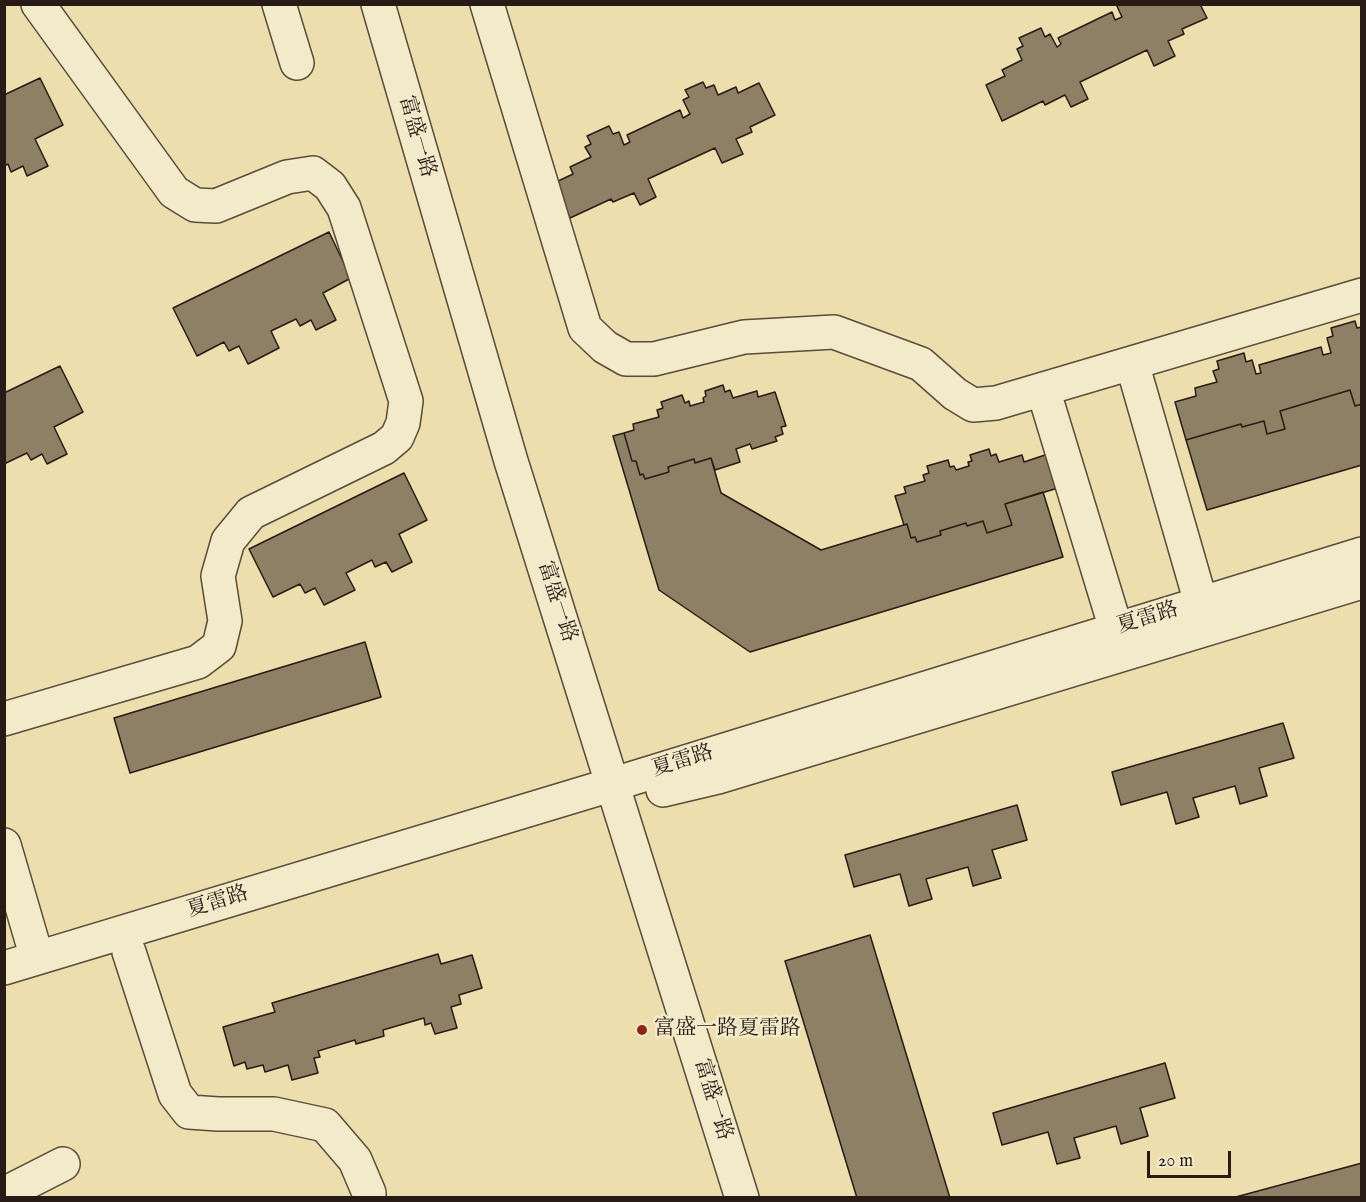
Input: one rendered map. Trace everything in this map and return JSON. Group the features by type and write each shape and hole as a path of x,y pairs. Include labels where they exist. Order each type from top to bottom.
{"street":[{"path":"4,719 198,662 219,646 225,621 218,576 228,541 252,513 384,448 397,437 403,423 406,401 344,208 330,186 313,173 287,177 216,206 195,205 181,197 174,192 38,4"},
{"path":"279,4 297,63"},
{"name":"富盛一路","path":"378,4 511,461 742,1197"},
{"path":"487,4 585,328 605,347 626,359 654,359 744,337 834,332 921,364 955,394 973,405 996,403 1362,295"},
{"path":"1132,363 1201,603"},
{"path":"1043,389 1116,629"},
{"name":"夏雷路","path":"4,990 129,952 1116,629 1362,554"},
{"name":"夏雷路","path":"4,968 616,792 718,777 1362,582"},
{"path":"4,845 37,958"},
{"path":"129,952 174,1094 189,1112 274,1114 325,1125 355,1160 369,1197"},
{"path":"4,1194 63,1164"}],"building":[{"path":"1116,4 1200,4 1207,18 1182,29 1184,34 1168,41 1175,56 1154,66 1147,50 1080,82 1088,99 1071,107 1065,95 1045,105 1043,101 1002,121 986,85 1005,76 1002,70 1022,60 1017,49 1023,46 1019,38 1041,28 1045,37 1050,34 1057,47 1061,44 1058,38 1112,12 1115,20 1122,17"},
{"path":"40,78 63,125 35,139 48,166 27,176 23,166 11,172 8,164 4,166 4,95"},
{"path":"703,82 706,88 714,85 718,95 736,87 738,93 759,83 775,115 750,127 752,132 736,139 743,154 722,163 715,148 648,179 656,197 640,205 634,193 613,202 611,199 570,218 554,183 573,174 570,167 591,157 585,147 591,144 587,136 609,126 613,134 619,132 624,145 630,142 627,135 680,110 683,118 690,114 683,100 689,97 685,90"},
{"path":"329,232 351,278 323,293 336,320 316,330 311,320 300,326 296,319 271,331 279,348 248,364 239,346 229,351 224,342 197,356 173,308"},
{"path":"1355,321 1357,328 1362,327 1362,404 1355,406 1350,390 1280,411 1285,429 1267,434 1264,421 1242,427 1241,424 1186,440 1175,402 1196,396 1195,388 1217,382 1213,371 1219,369 1217,361 1244,353 1246,362 1252,360 1256,374 1261,373 1259,365 1321,347 1323,355 1331,353 1327,338 1333,336 1331,328"},
{"path":"60,366 83,412 54,427 67,454 47,464 42,454 31,460 27,453 4,464 4,393"},
{"path":"723,385 725,392 730,390 733,398 757,391 758,397 775,392 786,426 781,427 783,434 775,437 777,441 752,449 750,444 736,449 740,462 715,470 711,458 695,463 694,459 668,467 669,472 645,479 643,474 640,475 636,461 632,461 624,433 634,430 633,424 659,417 657,410 663,408 661,402 682,395 685,403 689,401 690,406 704,402 705,391"},
{"path":"1350,390 1355,406 1362,404 1362,465 1207,510 1186,440 1241,424 1242,427 1264,421 1267,434 1285,429 1280,411"},
{"path":"624,433 632,461 636,461 640,475 643,474 645,479 669,472 668,467 694,459 695,463 711,458 721,493 821,550 907,524 911,538 915,537 917,542 941,535 940,531 966,523 967,526 983,521 987,533 1012,525 1005,504 1043,492 1063,557 750,652 659,590 613,436"},
{"path":"989,449 991,456 996,454 999,462 1022,455 1024,462 1048,454 1058,488 1005,504 1012,525 987,533 983,521 967,526 966,523 940,531 941,535 917,542 915,537 911,538 907,524 904,525 895,496 906,493 904,487 925,481 923,475 929,473 927,466 948,460 950,467 954,466 956,470 969,466 968,462 972,461 970,455"},
{"path":"404,473 427,520 399,534 412,562 392,572 386,562 375,567 372,560 346,573 355,590 324,605 315,588 305,593 300,584 273,597 249,549"},
{"path":"365,642 381,697 130,773 114,718"},
{"path":"1283,723 1294,758 1259,768 1267,796 1240,804 1235,786 1193,798 1199,817 1176,824 1167,792 1121,805 1112,772"},
{"path":"1017,805 1027,840 992,850 1001,878 973,886 968,867 926,879 932,899 909,906 900,874 854,887 845,855"},
{"path":"870,935 950,1198 857,1198 785,961"},
{"path":"438,954 441,964 472,955 482,988 459,995 461,1004 451,1007 457,1028 435,1034 431,1023 425,1025 424,1018 383,1030 384,1036 356,1044 355,1040 318,1051 320,1057 314,1058 318,1073 292,1080 288,1065 265,1072 263,1065 247,1069 245,1062 234,1066 223,1027 275,1012 272,1003"},
{"path":"1165,1063 1175,1098 1140,1108 1148,1136 1121,1144 1116,1126 1074,1138 1080,1158 1057,1164 1048,1132 1002,1145 993,1113"},
{"path":"1362,1163 1362,1198 1232,1198"}],"place":[{"name":"富盛一路夏雷路","path":"642,1030"}]}
